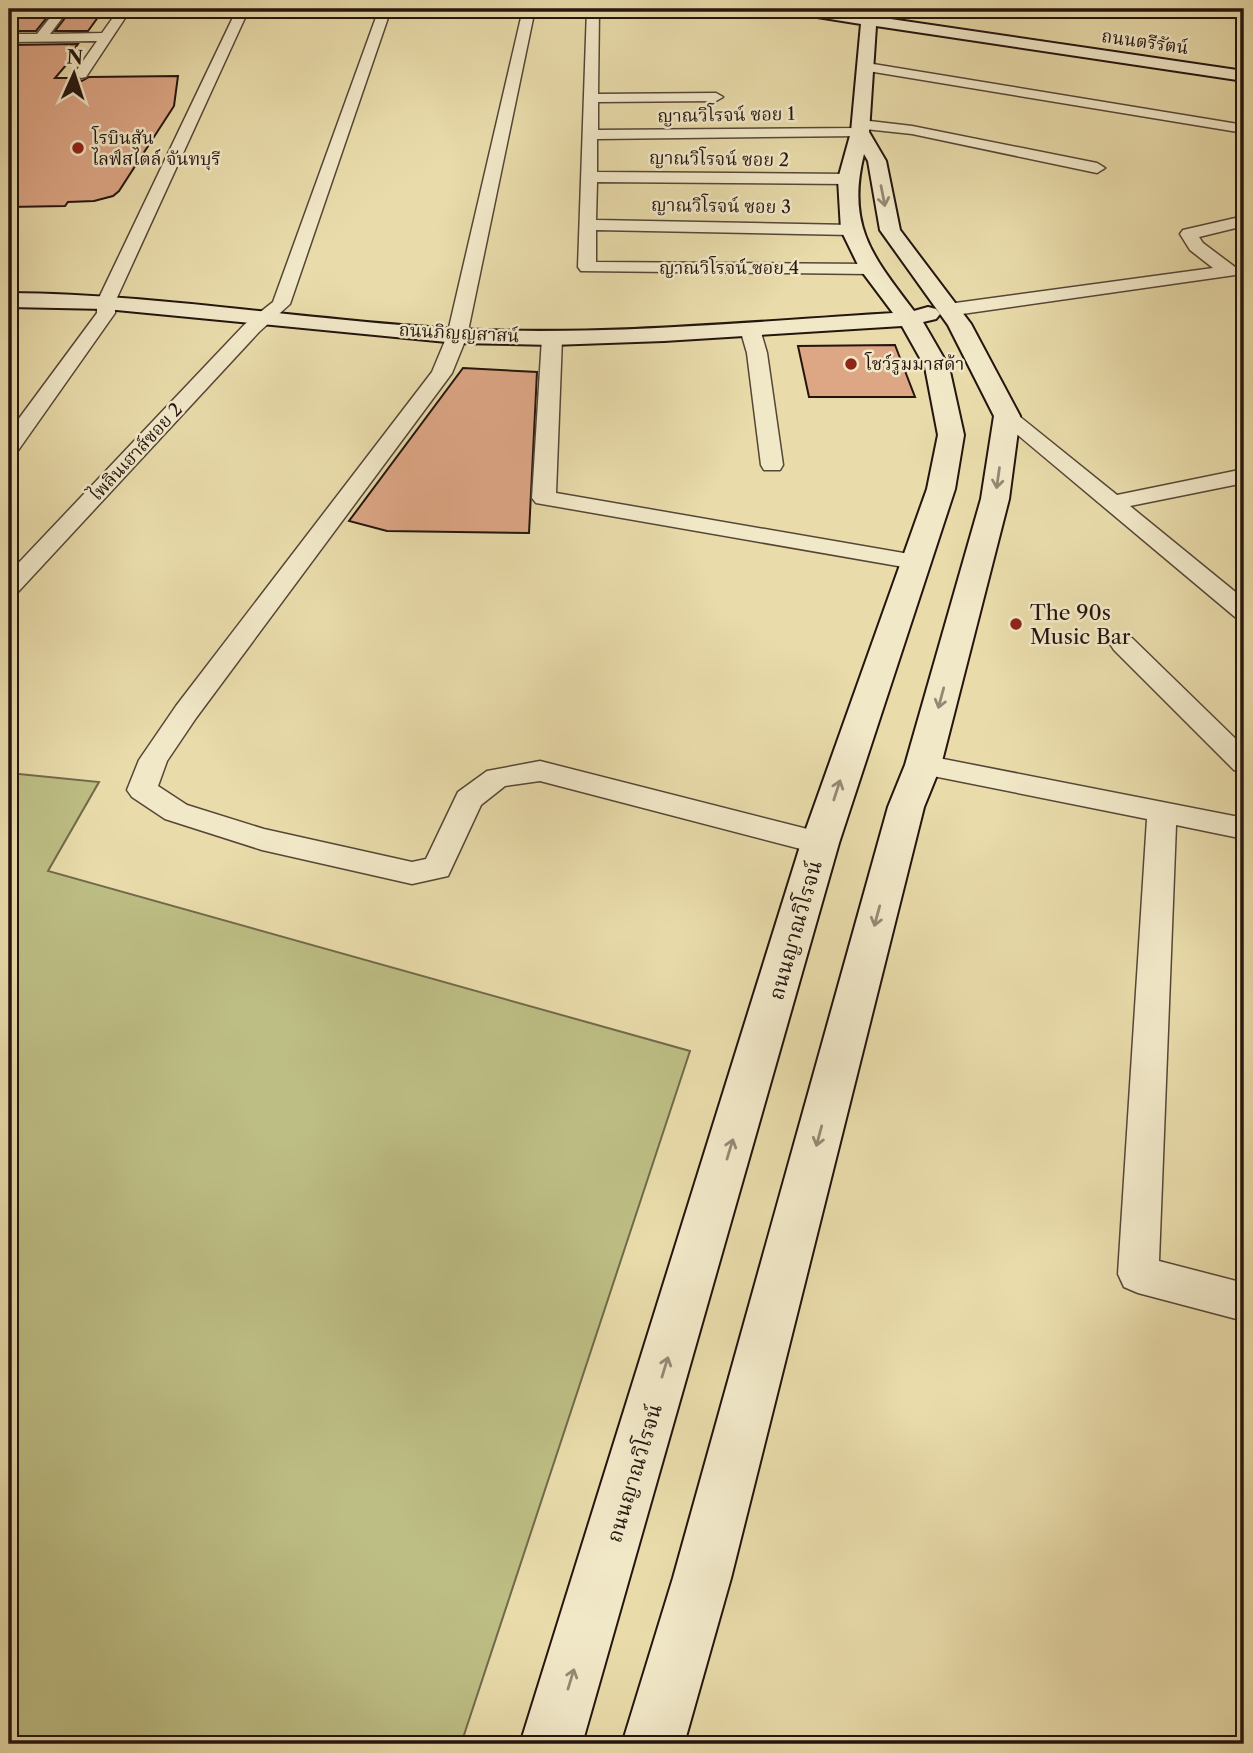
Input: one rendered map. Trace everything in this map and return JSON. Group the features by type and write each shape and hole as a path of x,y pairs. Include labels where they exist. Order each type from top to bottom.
{"main road":[{"name":"ถนนตรีรัตน์","path":"792,9 870,14 1244,69"},
{"name":"ถนนตรีรัตน์","path":"848,9 944,31 1244,76"},
{"name":"ถนนญาณวิโรจน์","path":"870,14 876,51 848,179 851,230 871,269 929,314 959,324 1007,416"},
{"path":"876,51 911,33 944,31"},
{"name":"ถนนญาณวิโรจน์","path":"551,1744 820,843 941,489 951,435 929,314 890,230 877,161 861,128"},
{"name":"ถนนภิญญสาสน์","path":"9,300 106,302 457,336 552,338 750,329 929,314"},
{"path":"653,1744 702,1578 906,807 923,765 995,499 1007,416"}],"street":[{"path":"41,37 63,9"},
{"path":"80,74 125,9"},
{"path":"9,447 106,313 106,302 243,9"},
{"name":"ไพลินเฮาส์ซอย 2","path":"9,587 264,318 281,304 385,9"},
{"path":"529,9 457,336 442,373 186,712 153,760 142,790 176,812 262,839 412,873 437,868 469,799 497,778 540,771 820,843"},
{"path":"589,225 593,9"},
{"path":"9,38 106,37"},
{"path":"876,51 1244,129"},
{"path":"592,98 716,97"},
{"name":"ญาณวิโรจน์ ซอย 1","path":"592,135 861,128 912,130 1097,168"},
{"name":"ญาณวิโรจน์ ซอย 2","path":"590,177 848,179"},
{"path":"929,314 1229,271 1196,246 1189,234 1244,221"},
{"name":"ญาณวิโรจน์ ซอย 3","path":"589,225 851,230"},
{"name":"ญาณวิโรจน์ ซอย 4","path":"589,225 587,267 871,269"},
{"path":"750,329 757,353 772,465"},
{"path":"552,338 544,498 915,562"},
{"path":"1007,416 1244,612"},
{"path":"1112,503 1244,476"},
{"path":"1123,644 1244,763"},
{"path":"923,765 1244,828"},
{"path":"1162,812 1138,1273 1244,1302"}],"green space":[{"path":"9,773 99,782 48,871 690,1051 461,1744 9,1744"}],"building":[{"path":"9,9 54,9 36,31 9,31"},
{"path":"72,9 104,9 88,31 55,31"},
{"name":"โรบินสัน ไลฟ์สไตล์ จันทบุรี","path":"78,44 73,51 79,50 55,78 75,78 82,81 89,77 178,76 174,106 119,191 113,196 94,201 68,202 65,206 9,207 9,45"},
{"path":"895,345 915,397 809,397 798,346"},
{"path":"463,368 537,372 529,533 387,531 349,521"}],"place":[{"name":"โรบินสัน ไลฟ์สไตล์ จันทบุรี","path":"78,148"},
{"name":"โชว์รูมมาสด้า","path":"851,364"},
{"name":"The 90s Music Bar","path":"1016,624"}]}
